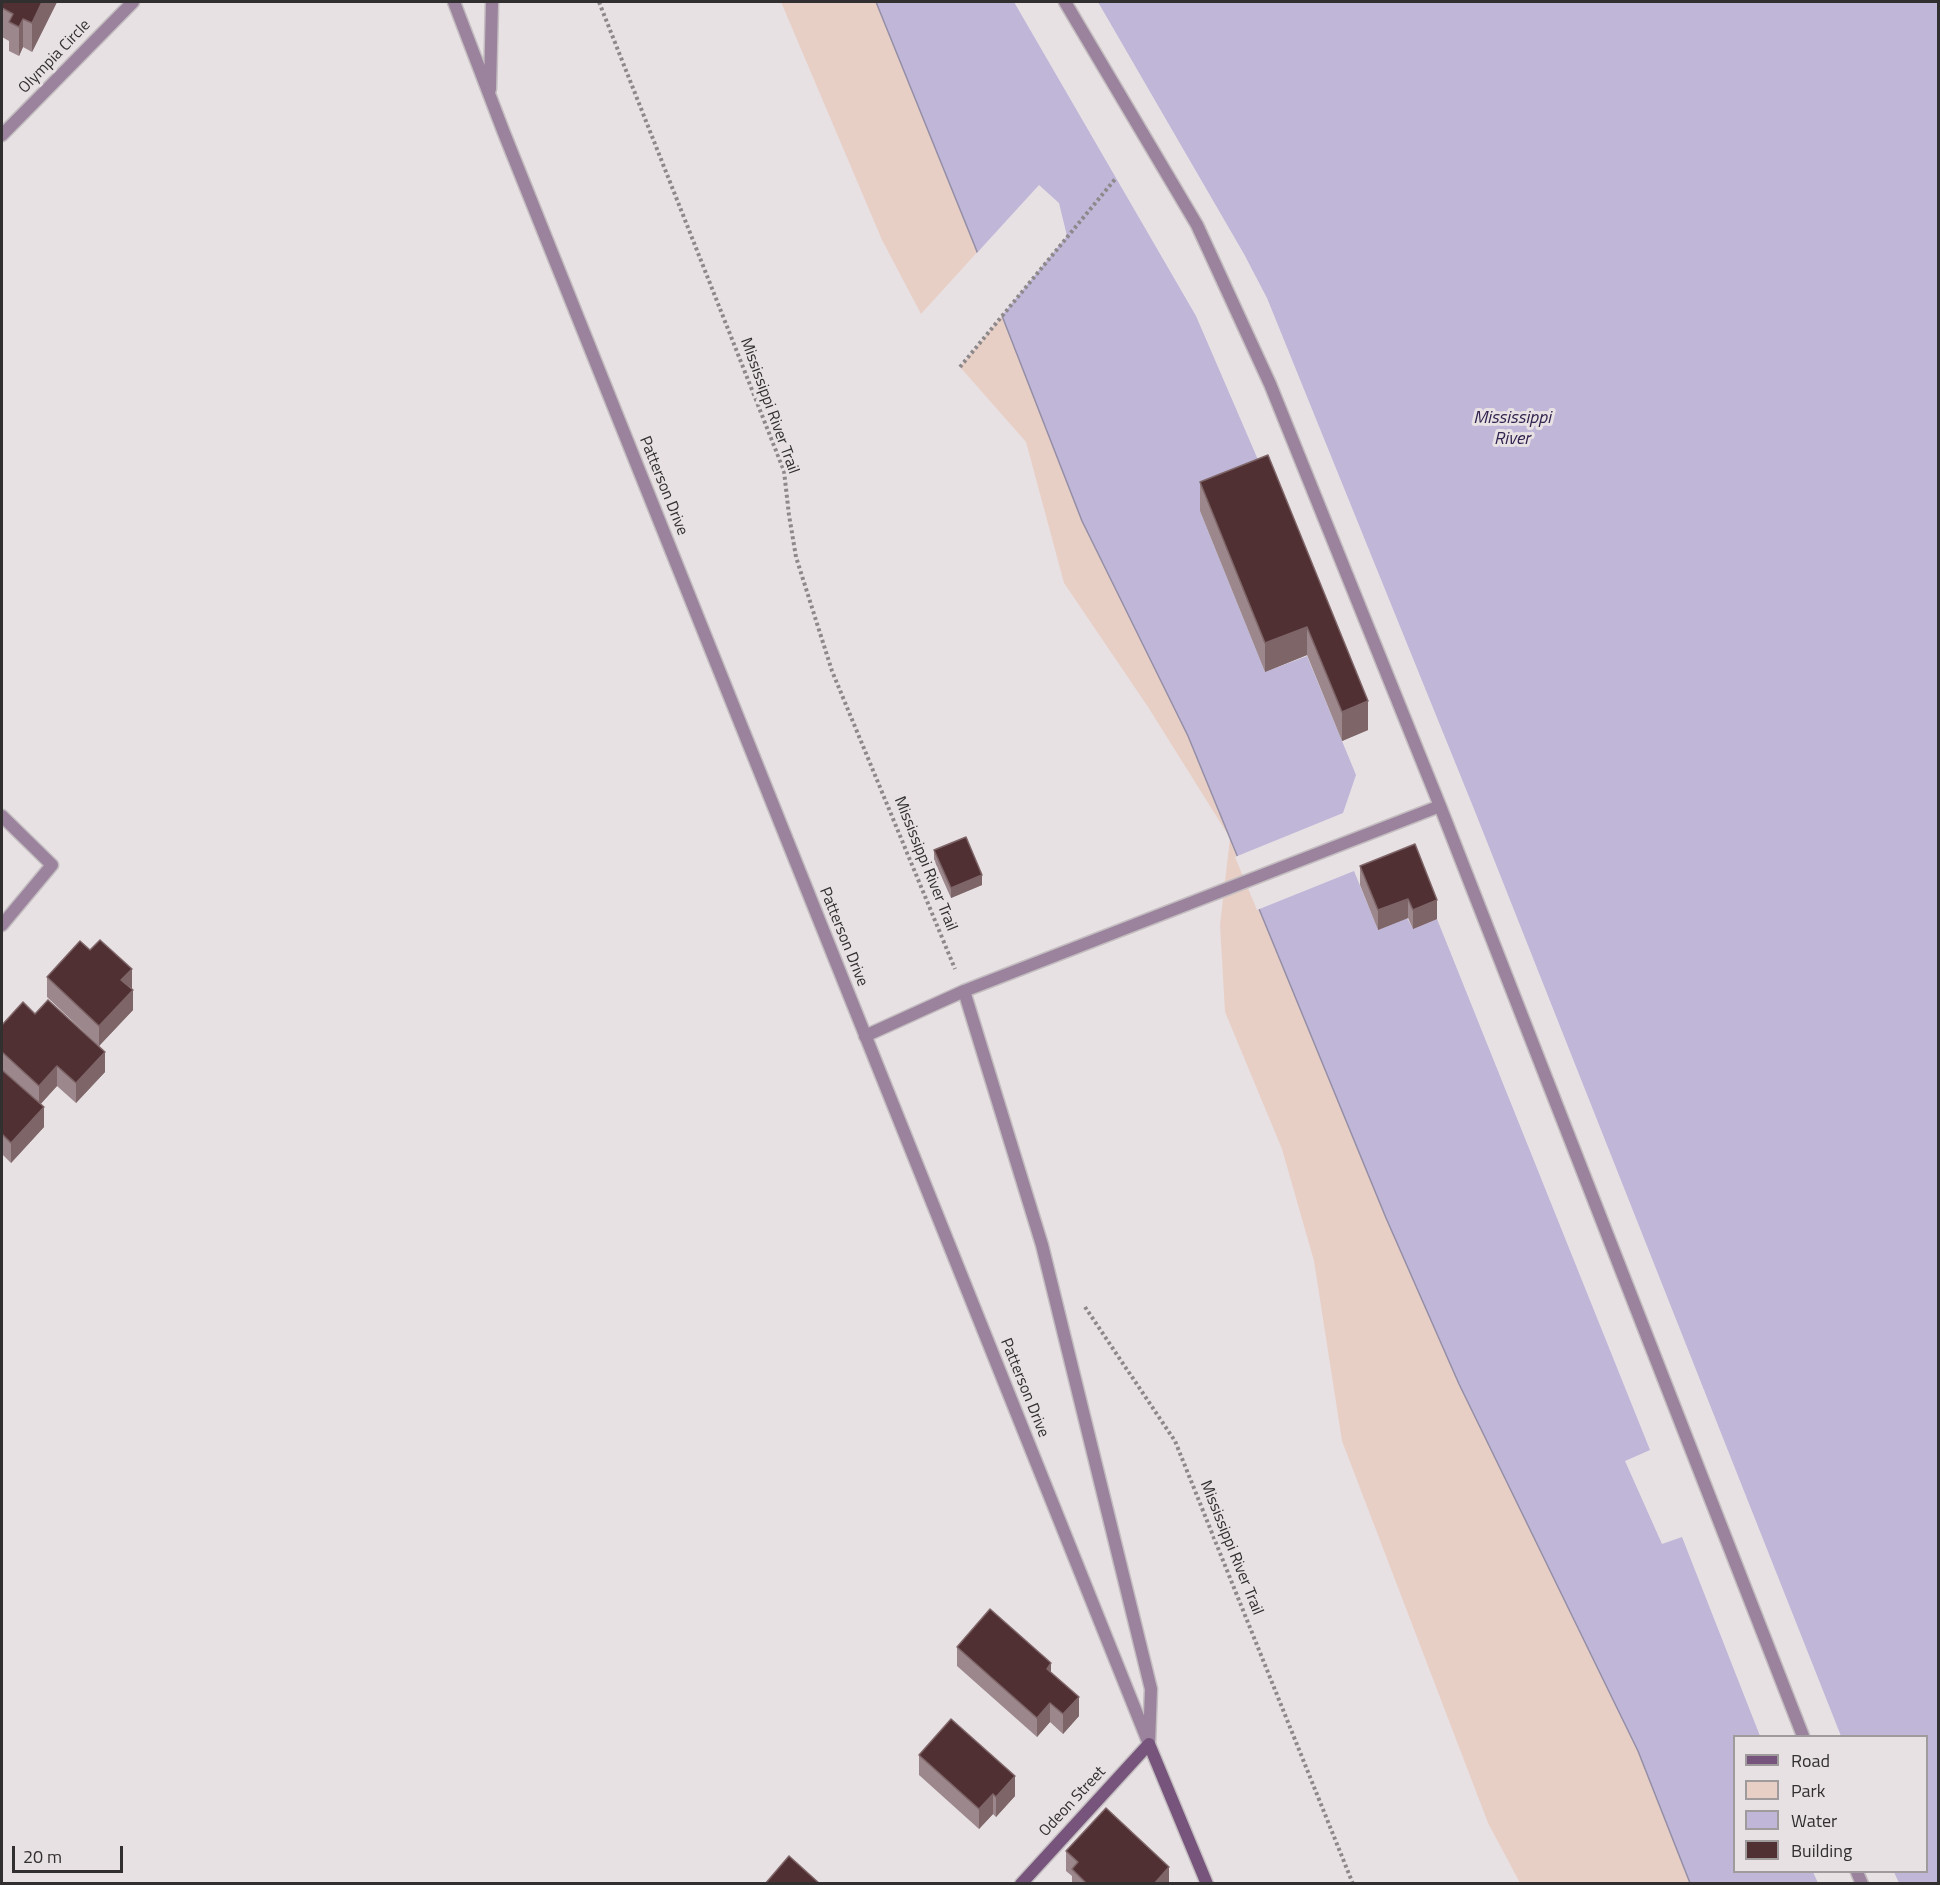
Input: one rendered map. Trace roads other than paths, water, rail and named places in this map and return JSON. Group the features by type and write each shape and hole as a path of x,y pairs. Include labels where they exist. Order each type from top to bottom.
{"street":[{"name":"Olympia Circle","path":"2,135 133,2"},
{"name":"Patterson Drive","path":"454,2 865,1036 1207,1884"},
{"path":"490,96 492,2"},
{"path":"1065,2 1197,225 1270,384 1440,806 1802,1735"},
{"path":"865,1036 964,991 1440,806"},
{"path":"2,816 52,865 2,925"},
{"path":"964,991 1042,1245 1151,1689 1149,1744"},
{"name":"Odeon Street","path":"1021,1884 1149,1744"}],"water":[{"name":"Mississippi River","path":"876,2 1938,2 1938,1883 1690,1883 1638,1751 1459,1384 1386,1218 1188,736 1082,521 974,244"}]}
